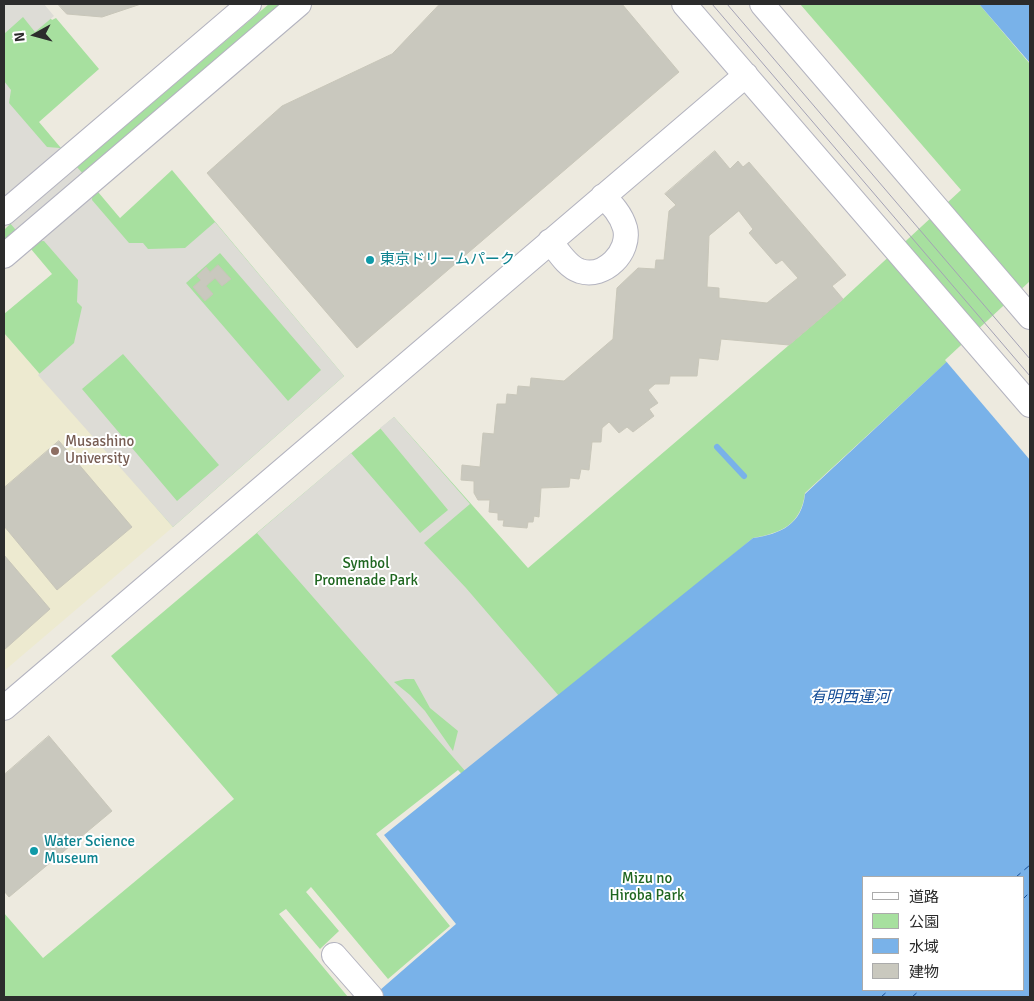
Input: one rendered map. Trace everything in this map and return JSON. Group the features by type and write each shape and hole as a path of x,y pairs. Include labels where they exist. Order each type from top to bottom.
{"street":[{"path":"4,213 248,4"},
{"path":"4,256 299,4"},
{"path":"684,4 1030,405"},
{"path":"762,4 1030,317"},
{"path":"4,708 746,75"},
{"path":"550,241 572,266 579,271 595,272 611,264 619,256 626,238 625,228 618,212 603,196"},
{"path":"334,955 371,997"}],"shaded area":[{"path":"4,4 44,4 54,16 35,32 23,17 4,34"},
{"path":"4,81 11,90 9,103 47,147 60,148 93,185 92,200 129,243 143,243 148,249 185,248 215,222 344,376 173,527 38,375 74,343 82,307 77,302 78,280 44,241 26,242 4,216","holes":["220,253 321,370 288,401 186,283","123,354 219,465 177,501 82,389"]},
{"name":"Musashino University","path":"4,333 173,527 4,671"},
{"path":"394,417 470,504 424,543 466,588 646,797 557,876 257,533 351,453 420,533 448,510 380,428","holes":["414,679 430,708 458,731 453,751 425,711 394,682"]}],"green space":[{"path":"4,4 39,4 52,20 56,18 99,69 39,122 77,167 269,4 281,4 82,173 120,218 172,170 344,376 173,527 4,333 4,314 52,274 15,230 4,240 4,230 10,224 4,217"},
{"name":"Mizu no Hiroba Park","path":"800,4 979,4 1030,64 1030,285 805,493 799,513 788,526 781,530 753,538 563,699 557,876 458,770 376,834 450,926 388,979 311,887 306,892 339,931 320,949 286,909 279,914 348,997 4,997 4,913 43,958 234,799 111,656 394,417 528,568 843,299 961,190"}],"water":[{"path":"979,4 1030,4 1030,63"},
{"name":"有明西運河","path":"1030,284 1030,997 372,997 456,924 384,835 753,538 773,534 788,526 800,513 805,494"}],"pier":[{"path":"1030,281 1030,460 945,360"}],"building":[{"path":"58,4 141,4 102,17 67,14"},
{"name":"東京ドリームパーク","path":"440,4 622,4 679,72 357,348 207,173 282,106 392,54"},
{"path":"715,151 730,169 738,161 743,167 749,162 846,275 832,286 843,299 789,345 721,339 718,360 699,358 697,376 670,376 669,384 655,384 648,390 658,403 649,409 654,416 633,432 627,427 619,433 609,422 602,428 601,442 592,442 589,470 581,469 579,479 570,478 569,487 541,488 539,517 534,516 533,522 528,522 527,528 503,526 504,520 498,520 498,513 489,512 490,500 478,500 474,493 474,481 461,480 462,465 480,467 483,433 494,434 497,404 506,404 507,394 517,395 518,386 530,387 531,378 564,381 613,339 617,288 638,268 655,269 656,260 664,260 669,211 676,205 665,194","holes":["739,211 753,229 749,233 776,264 782,260 798,278 767,303 719,298 719,288 707,287 709,236"]},
{"path":"218,265 231,279 222,286 215,278 206,286 213,294 205,301 193,287 201,280 197,276 206,267 210,272"},
{"path":"59,441 132,527 57,590 4,526 4,488"},
{"path":"4,555 50,609 4,650"},
{"name":"Water Science Museum","path":"49,736 112,811 9,897 4,891 4,775"}],"waterway":[{"path":"717,447 744,476"}],"ferry route":[{"path":"1017,876 1030,865"},
{"path":"1024,898 1030,892"},
{"path":"881,997 888,991"},
{"path":"912,997 919,991"}],"tram line":[{"path":"712,4 1030,376"},
{"path":"727,4 1030,359"}],"place":[{"name":"東京ドリームパーク","path":"370,260"},
{"name":"Musashino University","path":"55,451"},
{"name":"Water Science Museum","path":"34,851"}],"park label":[{"name":"Symbol Promenade Park","path":"366,572"}]}
